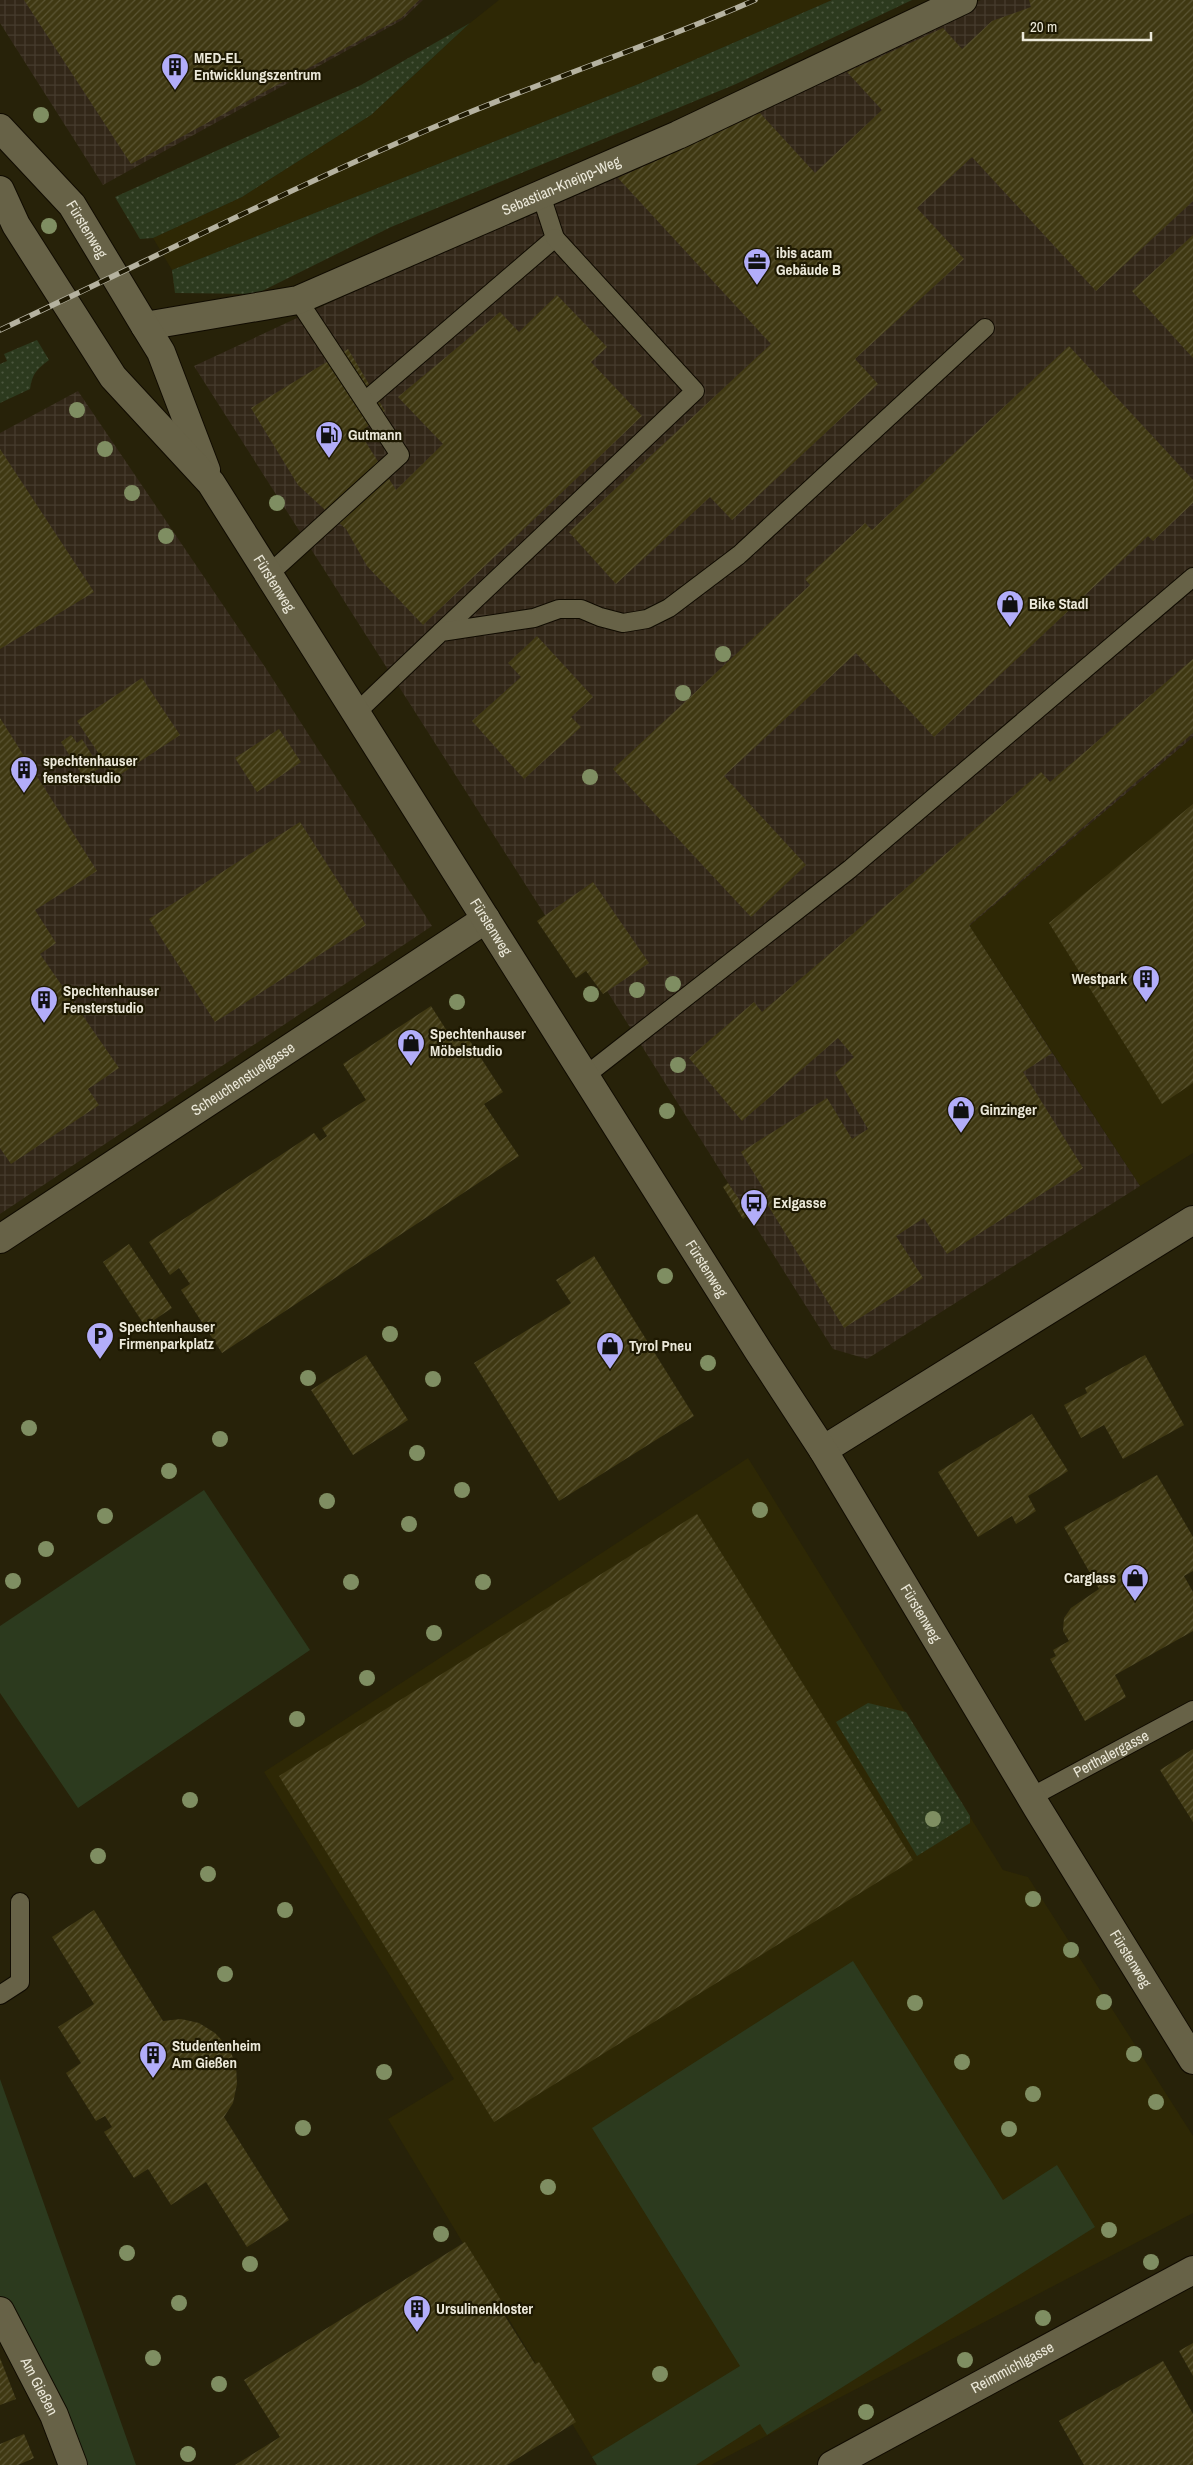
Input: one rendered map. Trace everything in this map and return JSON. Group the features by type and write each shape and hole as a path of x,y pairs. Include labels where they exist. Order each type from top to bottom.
{"street":[{"name":"Sebastian-Kneipp-Weg","path":"145,326 298,300 678,135 963,0"},
{"name":"Fürstenweg","path":"0,128 72,205 161,352 211,483"},
{"name":"Fürstenweg","path":"0,190 16,225 113,376 211,483 759,1352 824,1450 1031,1797 1193,2060"},
{"name":"Scheuchenstuelgasse","path":"0,1239 486,919"},
{"path":"824,1450 1193,1220"},
{"name":"Reimmichlgasse","path":"832,2465 1193,2270"},
{"name":"Am Gießen","path":"0,2311 54,2415 73,2465"}],"lane":[{"path":"356,713 695,391 556,238 541,195"},
{"path":"365,401 556,238"},
{"path":"269,574 400,455 298,300"},
{"path":"441,632 534,618 559,610 581,609 600,617 623,623 647,619 669,608 740,555 985,328"},
{"path":"585,1076 850,869 1193,577"},
{"name":"Perthalergasse","path":"1031,1797 1193,1710"},
{"path":"0,1995 20,1982 20,1902"}],"shaded area":[{"name":"MED-EL Entwicklungszentrum","path":"0,0 423,0 402,20 103,185 0,23"},
{"path":"499,0 832,0 641,83 172,270 153,238 242,197 371,115 470,23"},
{"path":"981,0 1193,0 1193,737 969,926 1140,1186 867,1359 833,1349 590,964 580,970 194,366"},
{"path":"78,391 265,667 432,926 0,1214 0,433"},
{"path":"1193,737 1193,1153 1140,1186 969,925"},
{"path":"748,1458 1003,1870 1028,1877 1193,2136 1193,2213 711,2465 597,2465 388,2119 454,2079 264,1772"}],"green space":[{"path":"832,0 912,0 736,84 391,227 256,294 175,293 172,270 641,83"},
{"path":"470,23 371,115 242,197 153,238 140,239 115,197 361,85"},
{"path":"37,340 49,360 36,372 30,389 0,403 0,364 7,361 4,354"},
{"path":"204,1490 310,1650 78,1808 0,1693 0,1626"},
{"path":"868,1703 906,1712 970,1816 970,1823 917,1856 836,1722"},
{"path":"853,1961 1003,2200 1057,2165 1095,2227 767,2435 760,2424 696,2465 597,2465 592,2457 740,2366 592,2128"},
{"path":"0,2079 136,2465 73,2465 0,2311"}],"building":[{"name":"MED-EL Entwicklungszentrum","path":"24,0 419,0 401,18 131,164"},
{"path":"1029,0 1193,0 1193,201 1096,291 972,157 917,208 964,259 855,359 878,384 732,520 710,497 616,584 569,532 771,344 618,178 760,113 815,173 882,110 847,72 943,28 962,49 992,21 1031,7"},
{"path":"1193,235 1193,358 1132,291"},
{"path":"557,295 607,347 591,362 642,416 423,625 367,566 346,529 298,485 251,408 348,349 385,411 360,433 396,490 443,444 398,397 500,312 519,332"},
{"path":"1069,346 1193,480 1193,503 1153,541 1148,536 934,737 856,653 724,776 806,865 751,917 613,769 810,585 805,579 865,523 872,530"},
{"path":"0,449 94,592 0,649"},
{"path":"537,636 593,697 571,717 581,727 524,779 472,721 521,677 508,663"},
{"path":"1193,659 1193,733 969,925 1052,1053 1023,1072 1083,1168 947,1254 924,1218 896,1236 923,1278 844,1328 764,1199 768,1196 741,1152 827,1098 852,1139 868,1129 835,1073 854,1057 838,1038 742,1121 689,1058 754,1002 762,1012 1041,772 1050,782"},
{"path":"142,678 180,735 115,778 77,721"},
{"path":"0,718 97,871 35,910 56,943 40,954 119,1068 88,1089 99,1105 11,1164 0,1148"},
{"path":"279,729 301,762 257,792 235,758"},
{"path":"71,735 77,743 82,739 100,768 84,778 61,742"},
{"name":"Westpark","path":"1193,804 1193,1083 1162,1104 1049,923"},
{"path":"300,822 366,925 215,1022 149,919"},
{"path":"593,882 649,963 603,994 586,971 576,978 537,921"},
{"path":"431,1006 454,1042 466,1035 503,1092 484,1104 519,1156 222,1353 181,1290 190,1284 179,1268 170,1275 149,1242 314,1133 320,1141 327,1136 322,1128 366,1100 343,1064"},
{"path":"728,1183 749,1214 743,1219 723,1187"},
{"path":"129,1244 172,1308 145,1326 103,1262"},
{"path":"594,1256 694,1416 559,1501 474,1363 571,1303 556,1280"},
{"path":"366,1355 408,1420 353,1455 311,1390"},
{"path":"1145,1355 1184,1425 1123,1459 1104,1425 1081,1438 1064,1405 1087,1393 1085,1388"},
{"path":"1032,1414 1068,1471 1028,1496 1036,1511 1016,1524 1012,1516 978,1537 938,1472"},
{"name":"Carglass","path":"1157,1475 1193,1537 1193,1571 1184,1576 1193,1592 1193,1631 1115,1675 1126,1697 1085,1721 1050,1659 1056,1656 1053,1650 1069,1641 1063,1631 1064,1618 1071,1608 1099,1589 1064,1527"},
{"path":"697,1514 913,1860 494,2122 279,1776"},
{"path":"1193,1749 1193,1822 1160,1770"},
{"name":"Studentenheim Am Gießen","path":"94,1910 163,2021 181,2019 199,2023 215,2033 229,2048 236,2065 237,2084 233,2103 224,2117 289,2220 247,2247 206,2182 171,2205 148,2169 134,2178 104,2132 112,2127 105,2116 96,2121 66,2073 81,2063 58,2027 94,2004 52,1937"},
{"name":"Ursulinenkloster","path":"465,2242 502,2302 498,2305 535,2364 539,2362 576,2422 507,2465 235,2465 280,2437 244,2380"},
{"path":"1193,2343 1193,2376 1179,2351"},
{"path":"0,2358 16,2399 0,2405"},
{"path":"1163,2361 1193,2414 1193,2465 1084,2465 1059,2421"},
{"path":"24,2434 34,2458 18,2465 0,2465 0,2444"}],"railway":[{"path":"0,330 281,196 451,120 755,0"}],"place":[{"name":"MED-EL Entwicklungszentrum","path":"175,91"},
{"name":"ibis acam Gebäude B","path":"757,286"},
{"name":"Gutmann","path":"329,459"},
{"name":"Bike Stadl","path":"1010,628"},
{"name":"spechtenhauser fensterstudio","path":"24,794"},
{"name":"Westpark","path":"1146,1003"},
{"name":"Spechtenhauser Fensterstudio","path":"44,1024"},
{"name":"Spechtenhauser Möbelstudio","path":"411,1067"},
{"name":"Ginzinger","path":"961,1134"},
{"name":"Exlgasse","path":"754,1227"},
{"name":"Spechtenhauser Firmenparkplatz","path":"100,1360"},
{"name":"Tyrol Pneu","path":"610,1370"},
{"name":"Carglass","path":"1135,1602"},
{"name":"Studentenheim Am Gießen","path":"153,2079"},
{"name":"Ursulinenkloster","path":"417,2333"}]}
